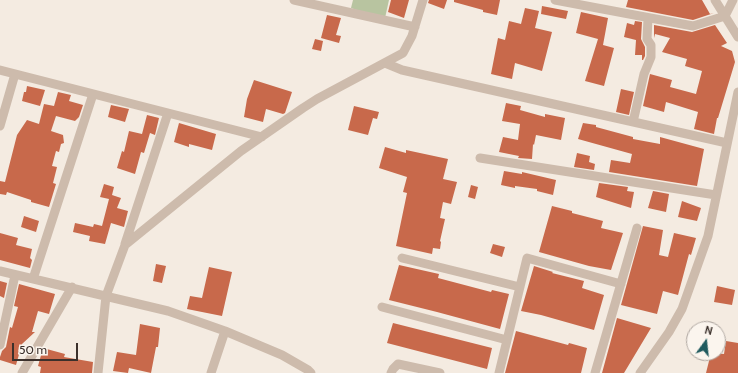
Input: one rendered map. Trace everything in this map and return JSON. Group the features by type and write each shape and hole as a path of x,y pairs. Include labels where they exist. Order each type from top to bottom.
{"street":[{"path":"294,0 415,27"},
{"path":"124,245 241,152 317,99 403,53 412,36 423,0"},
{"path":"555,0 693,26 725,16 734,0"},
{"path":"715,0 738,37"},
{"path":"633,122 644,74 651,57 650,45 647,39 648,18"},
{"path":"384,63 402,70 727,143"},
{"path":"0,70 262,137"},
{"path":"0,126 15,74"},
{"path":"640,373 669,332 682,309 708,236 738,92"},
{"path":"33,279 93,94"},
{"path":"98,373 106,296 168,113"},
{"path":"480,158 716,195"},
{"path":"595,373 637,228"},
{"path":"402,258 520,287"},
{"path":"499,373 527,258 621,284"},
{"path":"0,271 168,311 225,331 282,355 311,373"},
{"path":"0,345 15,275"},
{"path":"22,373 72,287"},
{"path":"382,307 507,340"},
{"path":"212,373 225,331"},
{"path":"391,373 392,369 398,364 440,373"}],"green space":[{"path":"353,0 389,0 385,18 351,8"}],"building":[{"path":"391,0 409,0 404,18 388,12"},
{"path":"429,0 447,0 444,9 428,3"},
{"path":"454,0 500,0 497,15 454,2"},
{"path":"628,0 702,0 710,14 714,13 693,20 626,7"},
{"path":"542,6 568,11 566,19 541,14"},
{"path":"525,8 539,11 535,28 552,32 542,71 515,63 512,79 491,74 498,38 505,40 509,21 521,24"},
{"path":"581,12 608,18 603,45 614,48 604,86 585,81 598,39 576,33"},
{"path":"327,15 341,18 336,35 341,36 339,43 321,38"},
{"path":"635,21 642,22 641,39 645,47 645,56 643,60 642,55 635,55 636,40 624,37 627,23 634,25"},
{"path":"654,25 692,32 715,25 727,43 721,46 732,51 735,62 717,118 714,134 694,129 698,112 666,102 664,112 643,106 650,74 672,80 670,87 696,94 702,71 685,66 687,59 662,52 670,38 655,34 654,38"},
{"path":"315,39 323,41 321,51 312,49"},
{"path":"254,80 292,92 285,113 283,114 266,109 263,122 244,117 247,99"},
{"path":"27,86 45,90 40,106 22,101"},
{"path":"621,89 634,92 629,115 616,112"},
{"path":"58,92 71,95 69,101 83,105 79,117 75,121 56,116 51,131 63,135 64,143 61,144 59,152 56,151 52,166 57,167 53,183 56,184 49,207 31,202 31,200 7,192 6,195 0,194 0,181 5,182 17,135 27,120 39,124 44,104 54,106"},
{"path":"506,103 521,106 520,110 545,117 545,114 565,118 561,140 536,135 534,145 533,144 532,159 518,158 519,156 499,152 503,137 518,140 520,124 502,121"},
{"path":"111,105 129,109 125,122 108,117"},
{"path":"354,106 379,112 377,119 373,118 368,135 348,130"},
{"path":"147,115 159,118 155,135 150,133 144,153 141,152 135,174 117,168 122,151 124,152 129,131 142,134"},
{"path":"179,123 216,134 212,150 189,144 189,147 174,142"},
{"path":"583,123 596,125 596,127 633,137 633,139 660,144 660,137 704,149 697,186 609,172 611,160 630,163 632,154 578,139"},
{"path":"385,147 406,153 406,150 448,159 443,179 457,182 451,204 443,202 440,218 445,219 440,241 440,249 433,248 432,254 396,246 407,193 403,192 407,177 379,168"},
{"path":"577,153 590,156 589,162 595,164 594,170 574,167"},
{"path":"504,171 522,174 522,172 556,180 553,195 537,191 537,189 515,186 515,188 501,185"},
{"path":"599,183 628,187 627,191 634,192 631,208 596,197"},
{"path":"104,184 114,187 112,195 121,198 117,208 128,211 124,227 111,223 105,244 89,241 90,236 73,232 75,223 93,227 94,224 102,226 109,199 100,197"},
{"path":"471,185 478,187 475,199 468,197"},
{"path":"653,191 669,194 666,212 648,208"},
{"path":"682,201 701,208 697,221 678,217"},
{"path":"552,206 603,221 601,228 623,233 611,270 589,266 539,252"},
{"path":"24,216 39,221 36,232 21,227"},
{"path":"643,226 663,230 659,255 668,257 674,233 696,238 691,255 689,254 678,295 663,291 657,314 621,305"},
{"path":"0,233 18,238 16,245 32,249 30,268 0,260"},
{"path":"493,244 505,247 502,257 490,253"},
{"path":"156,264 166,266 162,283 153,281"},
{"path":"399,265 439,274 438,278 491,292 492,290 509,294 500,329 389,300"},
{"path":"534,266 553,272 552,273 584,281 582,288 604,295 594,330 521,311"},
{"path":"209,267 232,272 222,316 187,309 190,296 202,298"},
{"path":"0,281 7,283 4,298 0,296"},
{"path":"19,284 55,294 49,314 38,311 32,332 35,332 22,344 16,365 0,360 0,357 2,351 6,347 10,327 12,328 18,307 14,306"},
{"path":"717,286 735,290 732,305 714,302"},
{"path":"617,318 651,328 624,373 602,373"},
{"path":"393,323 492,348 487,369 387,343"},
{"path":"140,324 160,328 158,347 156,347 151,373 129,368 128,373 113,371 117,352 136,355"},
{"path":"516,331 568,345 569,343 587,348 581,373 505,373"},
{"path":"726,341 738,343 738,373 706,373 709,361 726,361"},
{"path":"43,348 65,354 64,357 93,362 92,373 40,373 41,367 38,366"}]}
